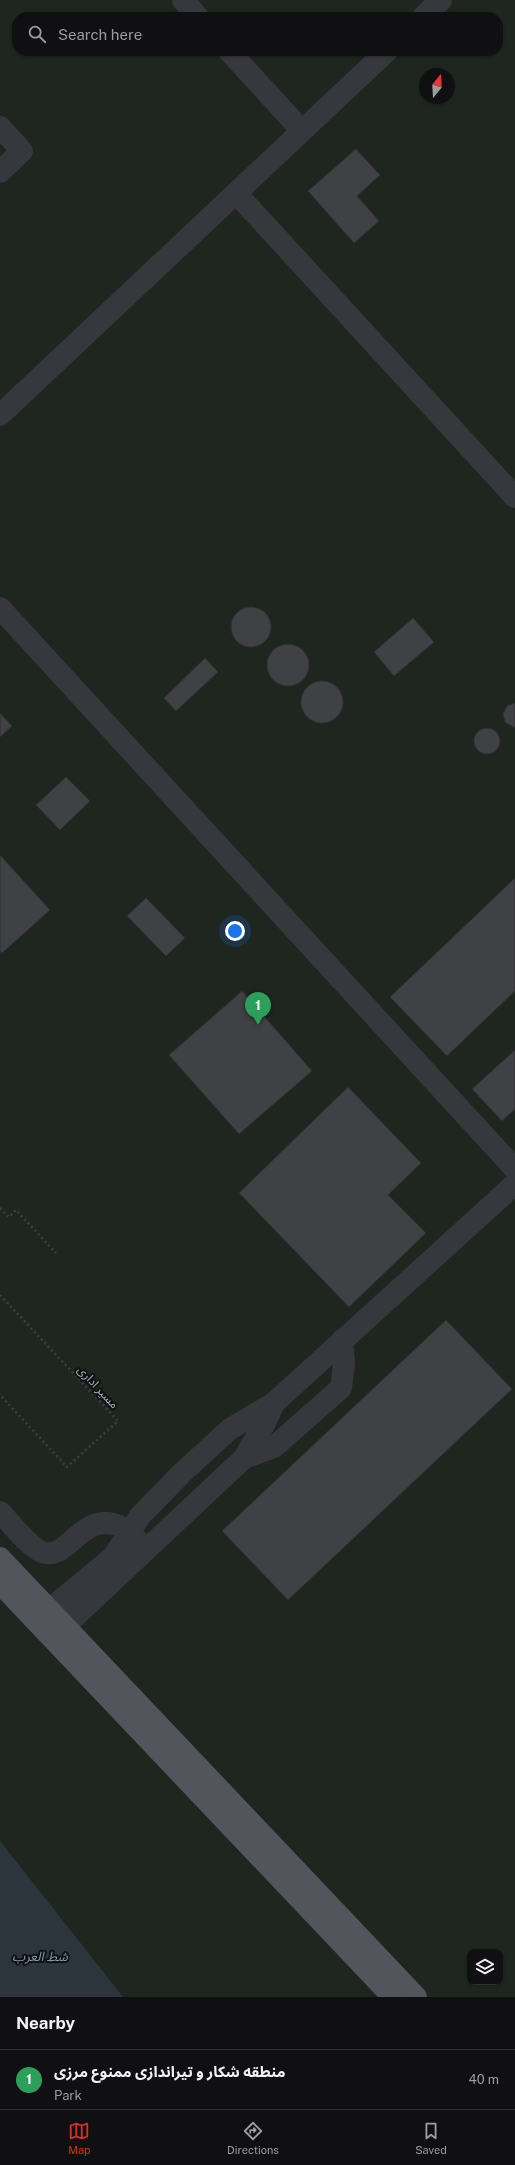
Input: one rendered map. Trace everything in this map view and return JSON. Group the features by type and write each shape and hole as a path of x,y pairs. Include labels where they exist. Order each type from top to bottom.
{"main road":[{"path":"0,1558 43,1616"},
{"path":"0,1583 43,1616 416,1997"},
{"path":"59,1632 393,1997"}],"street":[{"path":"183,0 194,12"},
{"path":"428,12 441,0"},
{"path":"234,56 293,121"},
{"path":"0,415 237,194 382,56"},
{"path":"0,127 22,151 0,172"},
{"path":"237,194 515,497"},
{"path":"0,608 515,1169"},
{"path":"43,1616 113,1557 134,1525 182,1473 230,1429 274,1403 342,1340 513,1190"},
{"path":"244,1458 274,1447 342,1388 344,1364 342,1340"},
{"path":"59,1632 146,1548 244,1458 265,1423 274,1403"},
{"path":"182,1473 204,1495"},
{"path":"0,1512 35,1548 49,1554 62,1549 83,1530 106,1523 134,1525"},
{"path":"134,1525 146,1548"}],"path":[{"path":"0,1208 8,1217 16,1210 56,1253"},
{"name":"مسیر اداری","path":"0,1295 118,1421 67,1467 0,1395"}],"shaded area":[{"path":"0,0 515,0 515,1997 0,1997"}],"water":[{"name":"شط العرب","path":"0,1841 123,1997 0,1997"}],"building":[{"path":"356,149 380,175 357,196 379,221 354,243 308,191"},
{"path":"251,607 259,609 265,613 269,619 271,627 269,635 265,641 259,645 251,647 243,645 237,641 233,635 231,627 233,619 237,613 243,609"},
{"path":"413,618 434,642 394,676 374,652"},
{"path":"288,644 303,650 309,665 303,680 288,686 273,680 267,665 273,650"},
{"path":"205,658 218,672 176,711 164,698"},
{"path":"322,681 337,687 343,702 337,717 322,723 307,717 301,702 307,687"},
{"path":"515,703 515,728 505,722 503,714 507,706"},
{"path":"0,713 12,726 0,737"},
{"path":"487,728 496,732 500,741 496,750 487,754 478,750 474,741 478,732"},
{"path":"66,777 90,801 60,830 36,805"},
{"path":"0,855 50,910 2,953 0,951"},
{"path":"515,878 515,991 447,1056 390,997"},
{"path":"146,898 185,938 166,956 127,916"},
{"path":"242,991 312,1071 239,1134 169,1055"},
{"path":"515,1050 515,1109 502,1121 472,1089"},
{"path":"348,1087 421,1163 388,1195 426,1233 349,1307 239,1193"},
{"path":"446,1320 512,1389 288,1600 222,1531"}],"place":[{"name":"منطقه شکار و تیراندازی ممنوع مرزی","path":"258,1025"}]}
